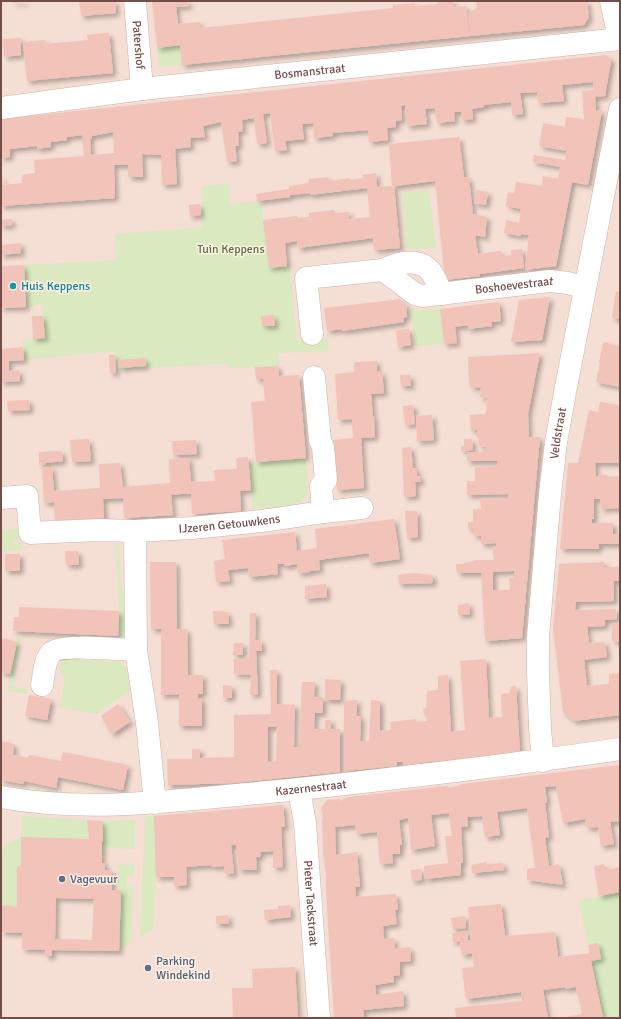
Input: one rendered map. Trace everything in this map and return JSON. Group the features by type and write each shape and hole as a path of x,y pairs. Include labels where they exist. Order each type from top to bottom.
{"street":[{"name":"Patershof","path":"135,1 142,89"},
{"path":"611,1 620,38"},
{"name":"Bosmanstraat","path":"1,108 142,89 620,38"},
{"name":"Veldstraat","path":"543,761 538,686 538,638 547,525 556,442 620,109"},
{"path":"312,334 306,278 383,270 395,265 416,263 426,267 432,274 442,294"},
{"name":"Boshoevestraat","path":"383,270 415,294 422,296 555,281 568,282 585,288"},
{"path":"314,378 320,440 323,447 326,480 321,486 322,512"},
{"name":"IJzeren Getouwkens","path":"1,498 27,496 30,533 192,528 262,521 362,508"},
{"path":"135,530 136,650 147,723 155,803"},
{"path":"42,685 46,662 52,652 60,648 73,647 136,650"},
{"name":"Kazernestraat","path":"1,796 57,803 155,803 299,790 543,761 620,749"},
{"name":"Pieter Tackstraat","path":"299,790 305,823 319,1018"}],"shaded area":[{"path":"1,1 620,1 620,1018 1,1018"}],"green space":[{"path":"180,45 182,65 159,67 157,48"},
{"name":"Tuin Keppens","path":"228,183 230,204 261,201 269,268 290,265 297,341 327,339 329,351 279,353 278,366 229,368 228,364 215,364 116,370 114,351 24,360 22,340 45,338 42,304 26,307 24,265 116,260 115,234 202,227 202,186"},
{"path":"429,190 436,248 407,250 402,193"},
{"path":"411,307 422,310 440,309 444,344 415,346"},
{"path":"306,458 308,490 303,500 299,503 252,509 250,463"},
{"path":"18,528 22,529 22,539 14,540 14,544 22,543 22,550 3,552 1,531"},
{"path":"115,544 118,544 120,547 120,584 125,590 125,634 123,636 118,636 119,611"},
{"path":"17,637 21,638 21,645 15,671 15,679 13,679 14,689 25,688 25,686 28,686 27,694 8,691"},
{"path":"64,659 120,662 126,667 130,691 95,714 60,707 65,679 60,672 61,662"},
{"path":"22,816 87,820 89,839 21,866 17,866 17,907 1,905 1,856 5,845 21,837"},
{"path":"154,816 156,872 153,928 140,937 145,817"},
{"path":"135,820 135,849 105,848 104,855 102,855 102,821"},
{"path":"119,864 135,865 134,876 127,875 126,887 133,887 132,942 119,951 121,890 118,890"},
{"path":"620,892 620,1018 603,1018 591,961 601,959 598,943 588,945 579,901"}],"building":[{"path":"13,1 26,1 26,2 13,3"},
{"path":"79,1 115,1 116,13 81,16"},
{"path":"152,1 188,1 189,6 176,7 178,24 200,22 200,28 393,8 393,5 415,3 415,6 438,4 437,1 453,1 454,7 466,6 470,36 182,65 180,45 157,48"},
{"path":"476,1 587,1 589,17 584,25 470,36 468,13 477,8"},
{"path":"109,33 113,73 27,81 23,42 45,40 45,44 88,40 87,35"},
{"path":"21,38 21,55 4,57 3,39"},
{"path":"606,55 613,61 611,61 605,96 595,97 596,111 602,110 588,185 572,182 556,266 525,270 529,235 521,234 521,236 504,233 506,220 519,223 521,209 506,206 508,192 514,193 516,182 542,186 543,176 558,179 560,167 533,162 534,155 565,160 567,151 539,146 543,123 565,127 566,117 584,119 582,91 594,90 593,82 562,85 564,101 538,103 537,92 520,93 523,114 512,115 511,102 484,105 484,107 472,109 473,119 462,120 461,112 454,112 455,121 437,123 435,108 425,109 427,124 407,126 405,105 401,106 402,120 396,121 396,127 387,128 388,140 369,142 368,130 332,133 333,136 314,138 313,123 302,124 304,139 285,141 287,150 275,151 270,113 263,114 267,143 257,144 254,118 242,120 243,131 238,132 239,146 235,146 237,161 227,162 221,122 203,126 205,137 190,138 191,147 175,149 177,184 162,185 161,155 142,154 143,177 128,177 128,165 114,165 115,198 1,206 2,175 3,185 22,183 22,175 35,173 34,160 84,156 82,135 67,137 67,140 51,142 51,147 37,149 37,146 10,149 10,157 1,158 1,119","holes":["113,132 114,153 91,155 90,139 92,136"]},
{"path":"459,137 464,177 469,178 473,214 487,217 485,237 475,235 478,254 501,251 502,256 511,255 511,250 522,249 524,268 480,274 480,276 445,280 435,181 394,186 400,248 374,250 373,238 298,248 297,241 285,243 287,266 269,268 263,220 297,216 297,218 309,217 309,213 334,210 335,213 349,212 349,219 370,217 367,188 310,195 310,193 290,195 290,197 257,201 256,194 289,189 289,186 309,183 309,179 328,177 329,181 350,178 350,180 363,178 362,175 376,173 377,187 392,186 389,144"},
{"path":"476,190 488,192 486,205 474,203"},
{"path":"200,204 201,215 190,216 189,205"},
{"path":"12,219 12,225 1,226 1,220"},
{"path":"21,243 21,253 1,255 1,245"},
{"name":"Huis Keppens","path":"24,265 26,307 1,308 1,266"},
{"path":"616,291 620,292 620,319 612,318"},
{"path":"550,297 542,340 511,342 519,300"},
{"path":"401,299 402,304 406,303 407,317 403,318 404,322 342,331 342,329 327,331 324,308"},
{"path":"499,302 501,321 491,322 492,326 468,329 468,325 455,327 457,343 444,344 440,309"},
{"path":"274,315 275,326 262,326 261,316"},
{"path":"32,316 43,316 45,338 33,339"},
{"path":"409,329 411,345 398,347 396,330"},
{"path":"603,342 620,346 620,387 596,382"},
{"path":"23,347 24,360 9,361 9,371 19,370 20,381 1,382 1,349"},
{"path":"540,353 528,414 529,437 540,437 522,638 485,641 481,573 457,573 456,564 464,564 476,560 494,560 493,546 496,546 496,543 481,544 481,536 474,536 473,529 468,529 468,522 473,522 473,509 481,509 480,499 508,498 508,494 467,495 467,481 475,481 475,467 497,466 497,461 467,461 467,452 485,452 486,447 479,446 477,430 471,430 470,415 486,414 487,398 480,397 481,388 470,387 471,383 469,384 468,357","holes":["514,571 514,578 509,578 510,590 493,590 493,572"]},
{"path":"109,355 115,355 116,373 110,373"},
{"path":"145,358 146,366 119,368 118,360"},
{"path":"377,361 377,372 382,371 384,393 371,394 375,437 361,438 364,488 337,490 333,440 353,438 352,419 338,420 335,374 354,372 354,362"},
{"path":"278,366 279,376 299,375 306,458 256,462 251,402 265,401 263,379 256,379 255,367"},
{"path":"400,375 410,375 411,386 401,386"},
{"path":"29,400 30,410 8,411 7,401"},
{"path":"600,402 620,405 619,463 595,463 596,477 600,475 607,475 609,477 620,476 620,508 601,509 600,499 594,499 594,519 592,519 592,523 613,523 613,534 620,534 620,544 599,544 599,549 560,549 568,463 578,463 589,410 598,412"},
{"path":"413,405 415,424 405,425 403,406"},
{"path":"432,415 434,440 417,441 416,416"},
{"path":"89,439 91,461 72,462 70,440"},
{"path":"464,439 472,439 473,450 461,451 461,446 464,446"},
{"path":"196,440 197,454 173,455 172,441"},
{"path":"411,447 413,468 417,468 417,476 420,476 421,482 415,482 416,496 404,497 402,448"},
{"path":"62,451 63,461 39,465 39,452"},
{"path":"248,457 251,490 240,491 241,511 192,514 191,494 181,494 171,495 173,515 124,518 123,498 103,499 104,519 55,522 54,502 44,503 42,468 52,467 54,491 100,488 99,464 120,463 123,487 170,483 169,459 189,458 191,482 215,481 214,470 237,469 236,458"},
{"path":"405,511 417,511 418,537 407,538"},
{"path":"394,519 400,559 370,563 369,553 319,560 320,570 309,571 310,572 298,573 297,564 284,566 284,564 277,564 278,574 249,577 248,568 228,570 230,581 216,582 214,561 225,559 222,540 295,532 297,551 317,548 315,529"},
{"path":"65,551 78,551 79,565 66,565"},
{"path":"5,554 20,554 20,571 5,571"},
{"path":"150,562 176,562 177,629 187,629 188,675 203,675 203,694 198,694 198,699 202,698 202,726 179,726 179,694 161,695 161,629 151,629"},
{"path":"604,562 604,567 620,567 620,581 614,581 614,601 576,602 575,610 616,609 617,619 605,620 605,626 587,627 589,643 605,642 607,657 584,660 587,686 609,684 609,674 620,673 620,715 574,721 563,712 553,629 559,564"},
{"path":"413,573 433,575 433,583 399,584 398,575"},
{"path":"326,584 327,597 305,599 305,586"},
{"path":"469,603 470,614 458,615 458,605"},
{"path":"19,607 119,611 118,636 13,631 14,617 19,617"},
{"path":"213,611 228,612 229,624 214,624"},
{"path":"250,613 256,613 255,640 261,640 262,651 256,651 258,694 250,695 251,675 234,674 234,659 249,659"},
{"path":"612,623 620,623 620,642 612,641"},
{"path":"3,638 17,642 10,674 1,672 1,647"},
{"path":"234,643 243,643 243,655 233,655"},
{"path":"486,659 489,718 502,717 501,694 510,693 510,687 516,686 520,753 419,763 420,764 404,765 403,762 397,762 397,766 344,771 344,701 357,700 357,716 361,716 360,741 369,741 371,700 380,701 380,731 391,730 390,722 416,719 416,722 427,721 427,717 424,714 423,709 426,708 427,691 438,690 438,676 448,675 451,732 465,730 460,661"},
{"path":"270,670 277,670 277,704 295,705 294,747 299,747 302,682 315,682 314,697 323,697 323,713 315,713 314,729 325,729 325,720 331,720 331,729 340,729 340,772 234,783 168,785 167,759 192,759 192,749 200,749 200,758 234,757 234,715 271,714","holes":["268,727 277,727 276,761 268,762"]},
{"path":"325,679 341,680 340,700 325,700"},
{"path":"223,685 232,686 232,698 223,698"},
{"path":"29,695 51,699 47,720 25,716"},
{"path":"118,704 130,722 112,734 101,716"},
{"path":"1,741 14,744 13,755 28,758 29,755 61,761 63,752 128,765 123,790 58,777 56,788 24,781 23,784 1,780"},
{"path":"620,765 620,821 610,822 614,844 601,846 598,827 587,828 585,819 563,823 556,786 545,787 547,802 545,803 549,837 545,838 549,866 559,864 563,885 527,880 527,869 546,866 535,867 527,808 497,812 500,835 485,837 482,816 467,817 468,827 461,827 463,863 461,863 461,875 425,879 424,866 448,863 445,836 452,836 449,813 431,815 435,846 411,850 408,818 399,820 402,845 400,845 400,854 392,854 393,863 380,864 377,832 357,834 355,825 335,827 336,855 357,852 360,887 355,887 356,897 396,894 398,910 395,910 397,924 383,926 384,939 394,938 395,949 410,947 411,961 400,962 400,975 393,976 394,982 375,985 376,995 403,991 404,1006 363,1010 364,1018 334,1018 326,869 323,856 323,818 321,808 327,800 340,799 340,801 349,797 446,786 448,786 448,788 452,788 461,784"},
{"path":"283,805 285,827 281,827 283,867 273,868 273,851 260,852 261,857 256,857 257,870 239,870 236,845 231,845 234,873 225,874 224,866 212,867 211,865 186,867 187,885 174,886 174,877 156,877 154,816"},
{"path":"87,820 102,821 102,863 105,863 105,870 112,870 112,890 121,890 119,951 52,950 52,956 45,956 45,950 22,949 22,933 1,932 1,905 17,907 17,866 21,866 21,837 89,839","holes":["56,898 94,899 92,940 55,939"]},
{"path":"486,862 488,870 487,864 503,863 504,870 472,873 471,865"},
{"path":"604,864 605,870 620,867 620,892 599,896 594,866"},
{"path":"421,869 422,880 412,881 411,870"},
{"path":"501,904 505,936 555,932 558,957 590,953 588,945 598,943 601,959 591,961 603,1018 560,1018 582,1014 576,987 565,989 565,987 543,990 548,1018 456,1018 455,1008 522,1001 521,992 466,999 462,968 474,967 472,953 462,955 460,941 453,942 452,933 468,931 468,940 471,940 468,907"},
{"path":"290,905 291,917 265,920 264,910 278,909 278,906"},
{"path":"228,915 229,924 216,924 216,916"},
{"path":"465,916 466,928 453,929 451,918"},
{"path":"295,967 298,1018 233,1018 232,988 253,988 252,969"}],"place":[{"name":"Huis Keppens","path":"13,286"},
{"name":"Vagevuur","path":"62,879"},
{"name":"Parking Windekind","path":"148,968"}]}
